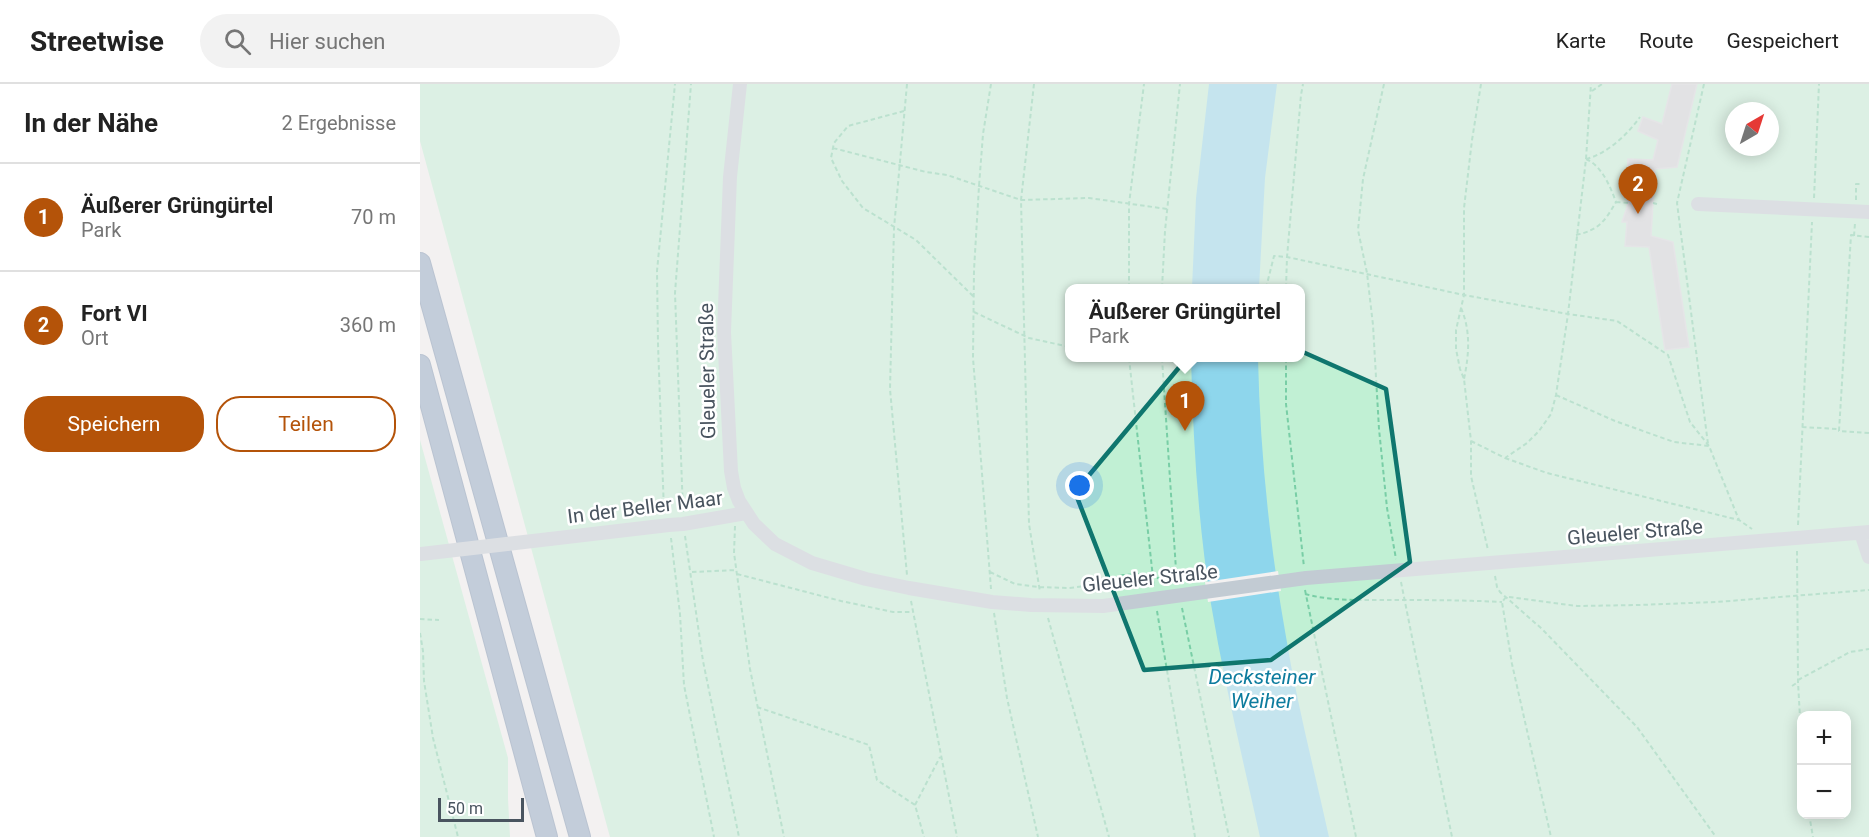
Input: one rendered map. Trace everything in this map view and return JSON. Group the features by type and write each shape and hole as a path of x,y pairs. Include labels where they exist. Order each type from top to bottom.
{"highway":[{"path":"420,263 580,837"},
{"path":"420,365 548,837"}],"street":[{"name":"Gleueler Straße","path":"740,84 730,177 724,332 731,471 740,514 775,544 802,558 835,571 909,588 992,602 1103,606 1194,593 1492,563 1865,533"},
{"path":"1698,204 1869,212"},
{"name":"In der Beller Maar","path":"420,554 676,524 740,514"},
{"path":"1865,533 1869,557"}],"path":[{"path":"675,84 657,271 663,510 676,524 690,572 703,661 739,837"},
{"path":"691,84 675,293 676,524 684,686 714,837"},
{"path":"907,84 894,228 890,389 909,588 957,837"},
{"path":"991,84 983,134 979,186 973,358 992,602 1007,698 1038,837"},
{"path":"1034,84 1021,200 1029,524 1043,605 1109,837"},
{"path":"1129,284 1129,204 1144,84"},
{"path":"1162,284 1167,208 1180,84"},
{"path":"1286,284 1301,96 1304,84"},
{"path":"1384,84 1363,179 1358,230 1373,325 1378,429 1396,565"},
{"path":"1464,379 1456,349 1456,330 1464,295 1464,208 1481,84"},
{"path":"1505,458 1527,443 1539,431 1551,414 1556,395 1568,315 1586,159 1591,84"},
{"path":"1591,92 1602,84"},
{"path":"1704,84 1677,203 1709,447 1739,520"},
{"path":"1799,711 1797,538 1819,84"},
{"path":"904,111 848,126 834,143 831,158 842,181 863,208 916,240 974,297"},
{"path":"1586,159 1595,157 1630,132 1640,117"},
{"path":"833,148 926,172 947,175 1021,200 1089,198 1167,208"},
{"path":"1586,159 1592,161 1610,185 1616,202"},
{"path":"1856,198 1856,184 1861,184"},
{"path":"1616,202 1628,203"},
{"path":"1576,235 1596,228 1605,220 1616,202"},
{"path":"1653,203 1657,204"},
{"path":"1854,236 1855,225"},
{"path":"1840,429 1851,235 1869,237"},
{"path":"1267,284 1274,256 1287,257 1464,295 1568,315 1617,321 1668,355 1690,422 1709,447"},
{"path":"1461,308 1467,321 1468,346 1464,379 1472,441 1471,476 1497,587 1542,629 1637,728 1716,837"},
{"path":"974,311 1029,338 1065,346"},
{"path":"990,572 1015,584 1039,587 1069,588 1096,585 1123,575 1146,574 1178,586 1162,362"},
{"path":"1286,362 1286,404 1304,568"},
{"path":"1556,395 1615,421 1674,442 1709,447"},
{"path":"1802,427 1869,433"},
{"path":"1472,441 1505,458 1547,473 1739,520 1756,532 1763,541"},
{"path":"740,514 734,553 750,669 784,837"},
{"path":"690,572 737,570"},
{"path":"737,574 851,603 893,612 913,612"},
{"path":"1400,578 1452,837"},
{"path":"1299,583 1305,594 1356,837"},
{"path":"1506,597 1577,606 1639,605 1716,602 1869,590"},
{"path":"1305,594 1320,598 1457,599 1502,602"},
{"path":"1506,597 1502,602 1512,664 1551,837"},
{"path":"1181,604 1229,837"},
{"path":"420,619 440,620"},
{"path":"420,633 424,681 433,738 458,837"},
{"path":"1792,686 1850,652 1869,649"},
{"path":"757,707 869,745 877,780 915,805 924,837"},
{"path":"915,805 941,755"},
{"path":"1810,819 1813,837"}],"highlighted area":[{"path":"1222,316 1386,389 1410,562 1271,660 1144,670 1075,492"}],"green space":[{"path":"420,84 1869,84 1869,837 610,837 420,141"},
{"path":"420,440 508,758 510,837 420,837"}],"water":[{"path":"1209,84 1277,84 1265,178 1259,284 1192,284 1196,198"},
{"name":"Decksteiner Weiher","path":"1191,362 1258,362 1263,460 1279,597 1294,683 1329,837 1260,837 1234,721 1206,573 1193,420"}],"pier":[{"path":"1278,571 1281,591 1208,602 1205,582"}],"building":[{"path":"1672,84 1697,84 1677,167 1655,169 1651,236 1673,242 1689,347 1665,350 1649,247 1625,246 1627,222 1622,222 1628,198 1624,183 1627,183 1628,159 1653,160 1658,140 1638,131 1643,117 1662,124"}],"place":[{"name":"Fort VI","path":"1638,214"},
{"name":"Äußerer Grüngürtel","path":"1185,431"}]}
